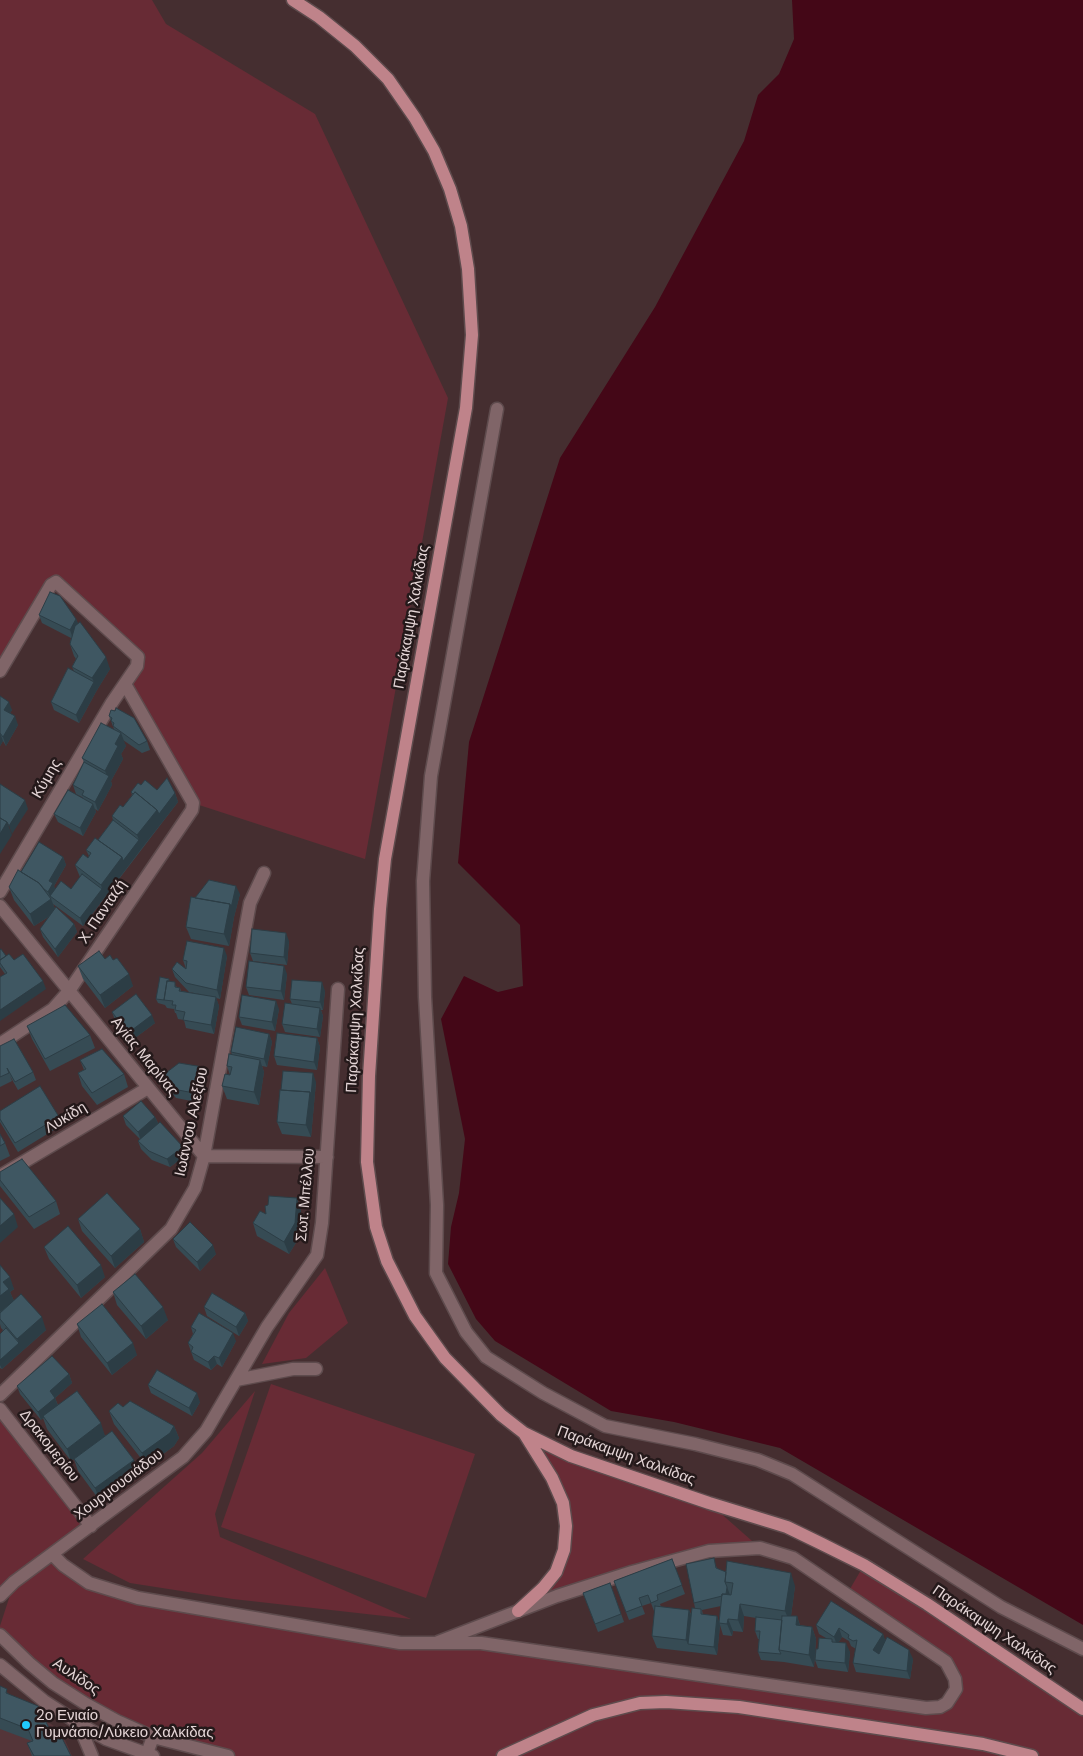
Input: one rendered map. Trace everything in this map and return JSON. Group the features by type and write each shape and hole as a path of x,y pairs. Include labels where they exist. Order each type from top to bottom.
{"main road":[{"name":"Παράκαμψη Χαλκίδας","path":"293,0 319,17 356,46 388,79 424,133 442,169 455,205 465,246 471,314 470,376 463,428 385,860 369,1076 367,1162 376,1227 387,1262 400,1290 444,1358 501,1415 524,1433 571,1456 709,1504 787,1527 822,1544 864,1565 927,1604 1080,1706"},
{"path":"518,1611 543,1588 556,1572 564,1550 566,1526 563,1503 552,1478 524,1433"},
{"path":"503,1756 593,1715 640,1703 666,1702 739,1707 983,1744 1032,1756"}],"street":[{"path":"497,409 431,776 423,881 425,997 438,1205 436,1273 466,1332 486,1357 543,1393 605,1426 695,1444 758,1460 792,1474 1001,1607 1083,1650"},
{"name":"Κύμης","path":"0,671 51,585 56,582 138,657 137,666 111,704 0,892"},
{"name":"Χ. Πανταζή","path":"0,1044 53,1009 69,991 187,817 193,803 125,684"},
{"name":"Ιωάννου Αλεξίου","path":"0,1395 171,1229 195,1188 204,1156 250,903 264,872"},
{"name":"Αγίας Μαρίνας","path":"0,906 204,1156"},
{"name":"Σωτ. Μπέλλου","path":"236,1380 278,1310 317,1255 322,1223 338,989"},
{"name":"Λυκίδη","path":"0,1176 148,1088"},
{"path":"204,1156 327,1157"},
{"path":"236,1380 293,1369 316,1369"},
{"name":"Χουρμουσιάδου","path":"0,1596 52,1554 184,1457 206,1431 236,1380"},
{"name":"Δρακομερίου","path":"0,1409 91,1526"},
{"path":"52,1554 63,1565 89,1582 138,1598 400,1643 481,1643 926,1708 940,1707 947,1703 956,1689 956,1679 946,1662 793,1558 760,1548 709,1551 632,1572 518,1611 438,1642"},
{"name":"Αυλίδος","path":"0,1635 29,1663 86,1704 153,1737 228,1756"},
{"path":"0,1665 44,1701 106,1739 149,1756 153,1737"},
{"path":"78,1723 92,1756"}],"shaded area":[{"path":"0,0 152,0 166,24 315,114 448,398 365,859 193,803 125,684 138,657 57,582 0,671"},
{"path":"792,0 1083,0 1083,1625 780,1448 674,1422 611,1411 495,1341 476,1319 448,1264 451,1227 459,1193 465,1139 441,1019 464,976 498,992 523,986 520,925 458,863 469,742 560,458 655,307 744,141 758,95 779,74 794,39"},
{"path":"325,1268 348,1323 306,1358 262,1364 289,1313"},
{"path":"271,1384 475,1454 426,1598 221,1527"},
{"path":"255,1391 215,1514 220,1537 411,1619 233,1599 130,1583 83,1559 202,1453"},
{"path":"0,1409 91,1526 53,1553 89,1582 138,1598 438,1642 926,1708 953,1697 951,1669 847,1594 864,1565 1083,1705 1083,1756 228,1756 153,1737 86,1704 0,1635 0,1626 14,1583 0,1596"},
{"path":"550,1447 709,1503 760,1548 738,1549 518,1611 556,1572 566,1526 539,1460"},
{"name":"2ο Ενιαίο Γυμνάσιο/Λύκειο Χαλκίδας","path":"0,1688 61,1731 72,1756 0,1756"}],"building":[{"path":"50,592 60,596 76,619 70,630 39,615"},
{"path":"80,622 106,657 92,678 72,667 78,656 70,644 75,626"},
{"path":"68,668 94,682 76,715 51,702"},
{"path":"0,696 9,702 4,710 15,716 3,737 0,733"},
{"path":"116,708 134,718 147,741 139,745 113,726 112,718 109,716 111,710 115,711"},
{"path":"101,723 121,733 115,744 118,746 105,771 82,758"},
{"path":"84,762 109,776 95,802 82,795 84,791 73,785"},
{"path":"167,778 175,793 159,814 157,810 135,792 133,794 131,792 138,783 141,785 145,780 157,790"},
{"path":"0,784 25,800 9,826 7,822 0,818"},
{"path":"68,790 93,804 80,828 54,814"},
{"path":"135,792 157,810 137,835 112,816 120,805 123,807"},
{"path":"0,818 7,822 0,834"},
{"path":"113,820 139,840 123,861 122,857 98,840"},
{"path":"95,838 122,857 101,885 75,865 83,854 88,858 91,853 86,850"},
{"path":"39,842 63,857 49,881 53,883 48,892 39,883 21,872"},
{"path":"18,870 39,883 51,899 30,914 9,887"},
{"path":"82,874 102,889 80,918 50,896 61,881 71,889"},
{"path":"209,880 236,886 231,908 230,904 195,898"},
{"path":"191,897 230,904 224,934 186,927"},
{"path":"56,907 74,924 55,949 40,929"},
{"path":"252,929 286,933 284,957 250,953"},
{"path":"187,941 224,948 217,990 186,983 172,969 177,962 186,969 187,961 183,960"},
{"path":"0,950 6,956 0,960"},
{"path":"99,951 105,959 110,955 113,960 117,958 129,974 100,995 78,966"},
{"path":"9,954 14,960 23,954 43,981 0,1010 0,977 7,973 0,960"},
{"path":"249,961 284,966 281,991 246,987"},
{"path":"160,977 169,979 164,1000 156,999"},
{"path":"292,980 322,982 320,1002 290,999"},
{"path":"167,981 175,982 175,987 180,988 179,991 216,997 211,1025 183,1020 185,1012 175,1010 176,1005 172,1005 173,1001 164,1000"},
{"path":"136,994 152,1015 128,1033 112,1012"},
{"path":"242,995 276,1001 272,1022 239,1017"},
{"path":"285,1003 320,1008 317,1029 282,1024"},
{"path":"65,1005 90,1035 45,1059 27,1026"},
{"path":"236,1027 269,1034 264,1059 231,1052"},
{"path":"277,1033 317,1038 314,1062 274,1056"},
{"path":"14,1039 33,1072 15,1082 7,1068 9,1073 0,1077 0,1046"},
{"path":"102,1049 124,1074 92,1093 78,1073 86,1069 80,1060"},
{"path":"229,1054 260,1060 254,1092 222,1086 225,1074 230,1075 232,1067 227,1066"},
{"path":"179,1063 203,1067 199,1094 173,1089 162,1076"},
{"path":"283,1071 313,1073 311,1097 310,1092 281,1090"},
{"path":"40,1086 59,1117 15,1143 0,1119 0,1111"},
{"path":"280,1090 310,1092 306,1125 277,1122"},
{"path":"141,1101 155,1117 138,1132 123,1116"},
{"path":"160,1122 183,1147 167,1159 149,1151 138,1141"},
{"path":"0,1134 5,1143 0,1146"},
{"path":"22,1159 56,1201 29,1217 0,1180 0,1172"},
{"path":"107,1193 140,1229 111,1256 78,1219"},
{"path":"269,1196 297,1198 295,1223 284,1242 253,1223 260,1211 266,1214 265,1206 268,1205"},
{"path":"0,1198 14,1214 0,1226"},
{"path":"190,1222 213,1245 197,1262 173,1239"},
{"path":"68,1226 101,1265 77,1285 44,1247"},
{"path":"0,1265 10,1277 3,1282 9,1289 0,1296"},
{"path":"135,1274 163,1307 141,1326 113,1292"},
{"path":"212,1293 245,1313 236,1327 204,1307"},
{"path":"21,1294 42,1317 17,1339 0,1319 0,1313"},
{"path":"102,1304 133,1343 107,1363 77,1324"},
{"path":"199,1313 233,1333 219,1358 214,1356 208,1362 191,1352 193,1347 188,1343 196,1330 191,1327"},
{"path":"6,1328 19,1343 0,1360 0,1334"},
{"path":"52,1356 69,1374 50,1391 55,1398 38,1412 17,1386"},
{"path":"157,1370 197,1393 189,1408 148,1385"},
{"path":"77,1391 101,1423 67,1449 43,1416"},
{"path":"130,1401 174,1426 170,1433 142,1453 109,1411 118,1403 123,1407"},
{"path":"112,1431 134,1460 95,1488 74,1459"},
{"path":"714,1558 716,1568 726,1572 726,1594 694,1603 686,1564"},
{"path":"672,1559 682,1585 657,1595 658,1600 651,1603 648,1595 639,1598 642,1606 626,1612 614,1581"},
{"path":"727,1561 791,1573 785,1611 740,1604 738,1620 728,1619 727,1624 719,1623 722,1594 731,1595 733,1583 725,1582"},
{"path":"610,1583 621,1614 595,1624 583,1593"},
{"path":"831,1601 883,1634 873,1650 879,1654 887,1637 909,1650 907,1671 853,1663 857,1640 853,1641 848,1638 849,1635 839,1628 834,1637 816,1625"},
{"path":"655,1606 689,1610 686,1640 652,1636"},
{"path":"692,1608 701,1609 701,1614 717,1616 714,1647 688,1644"},
{"path":"782,1616 797,1616 796,1625 812,1627 809,1655 779,1650"},
{"path":"756,1617 782,1620 779,1650 781,1654 758,1652 760,1631 755,1631"},
{"path":"819,1638 832,1639 832,1642 846,1643 845,1663 815,1660"},
{"name":"2ο Ενιαίο Γυμνάσιο/Λύκειο Χαλκίδας","path":"0,1686 7,1689 6,1693 38,1706 51,1732 57,1728 71,1756 34,1756 27,1743 33,1741 28,1729 0,1718"}],"place":[{"name":"2ο Ενιαίο Γυμνάσιο/Λύκειο Χαλκίδας","path":"26,1725"}]}
